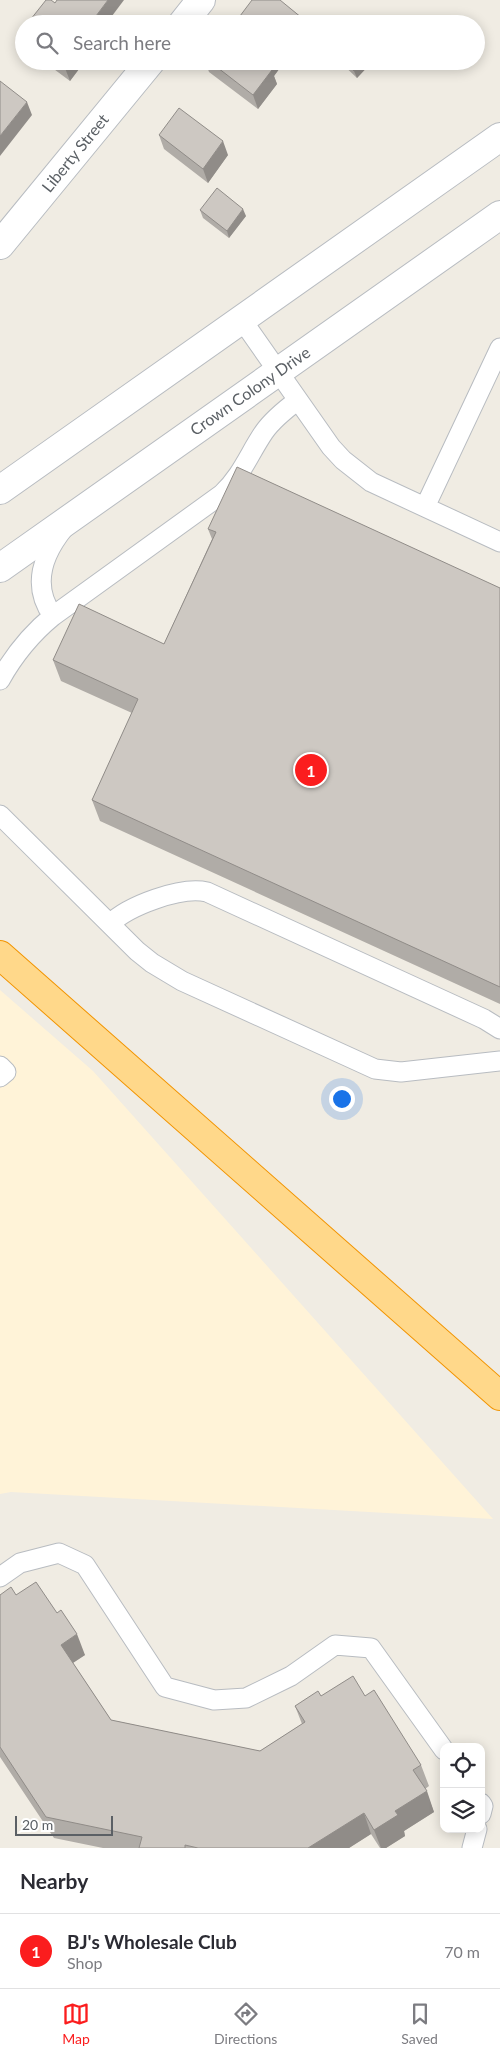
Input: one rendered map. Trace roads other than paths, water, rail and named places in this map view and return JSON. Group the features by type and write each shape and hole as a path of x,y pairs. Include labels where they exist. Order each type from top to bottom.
{"highway":[{"path":"0,955 500,1396"}],"street":[{"path":"189,15 201,0"},
{"name":"Liberty Street","path":"0,245 144,70"},
{"path":"0,490 500,137"},
{"name":"Crown Colony Drive","path":"0,568 500,215"}],"lane":[{"path":"242,320 331,447 357,472 371,482 500,542"},
{"path":"425,507 500,348"},
{"path":"0,680 17,653 52,616 222,494 241,473 265,431 275,419 298,400"},
{"path":"52,616 42,598 41,576 51,547 74,516"},
{"path":"0,815 137,951 165,972 375,1069 400,1072 500,1061"},
{"path":"110,924 116,917 133,908 177,894 198,890 207,892 484,1019 500,1029"},
{"path":"0,1066 6,1072 0,1077"},
{"path":"0,1577 20,1563 58,1553 85,1565 165,1687 214,1700 246,1698 291,1676 335,1645 371,1648 440,1744"},
{"path":"472,1848 476,1833"}],"place":[{"name":"BJ's Wholesale Club","path":"311,770"}]}
